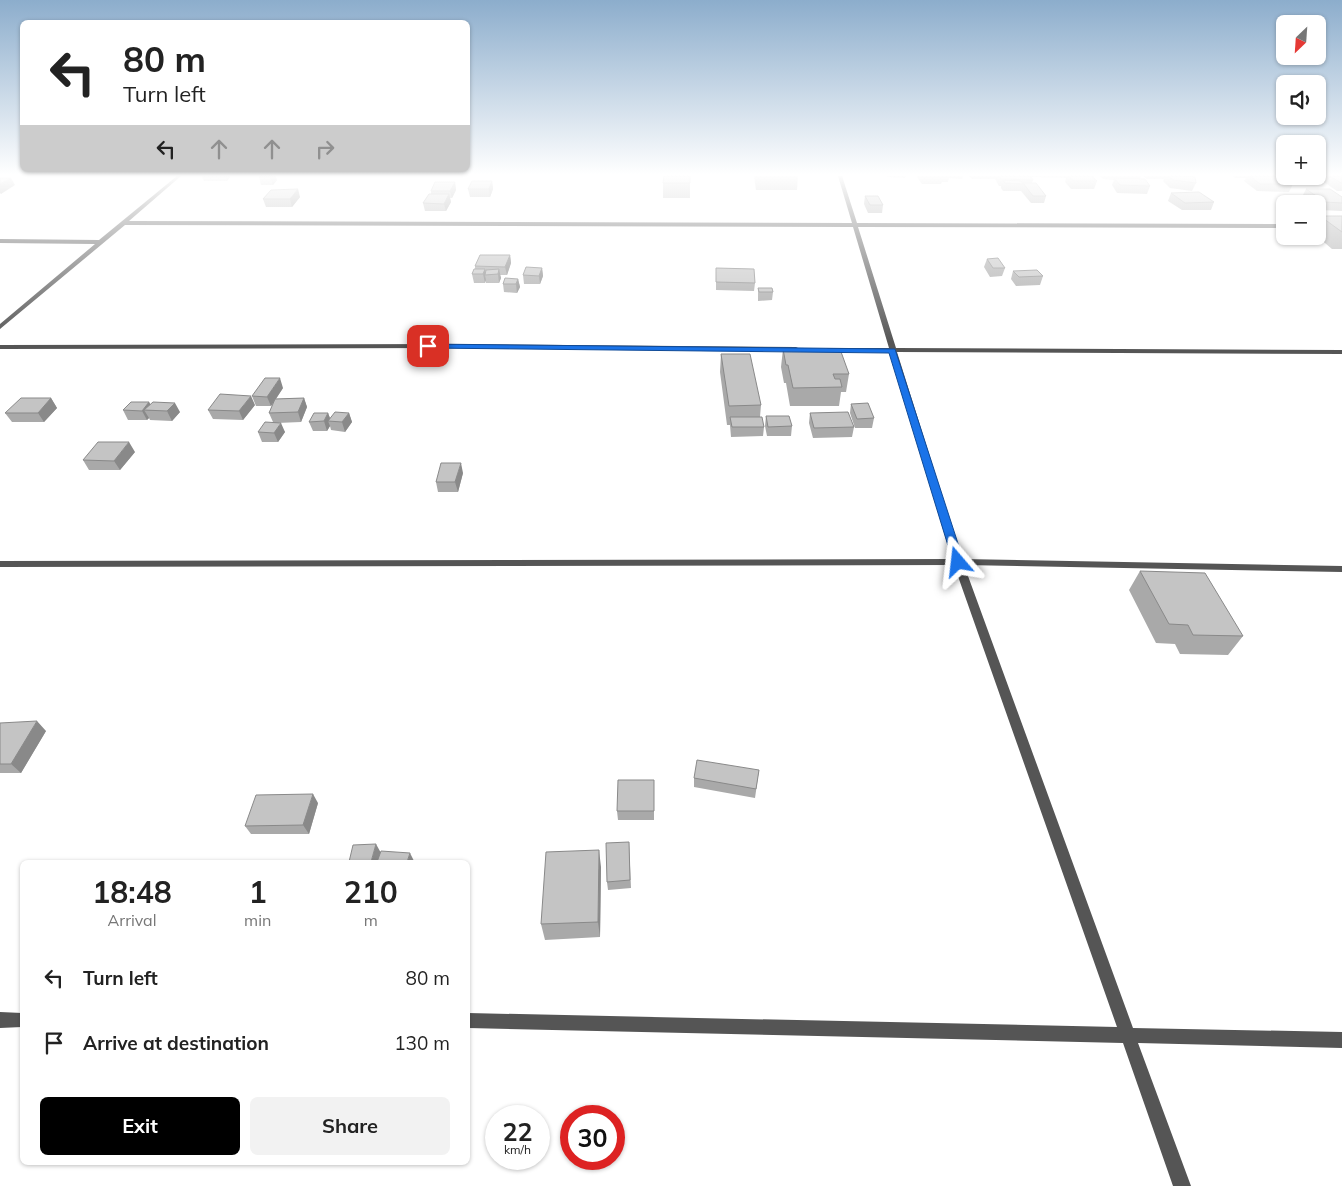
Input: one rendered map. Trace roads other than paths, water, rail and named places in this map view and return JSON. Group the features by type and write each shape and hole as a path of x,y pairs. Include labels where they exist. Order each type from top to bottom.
{"street":[{"path":"0,327 114,231"},
{"path":"858,231 892,350 958,562 1182,1186"},
{"path":"0,241 102,242"},
{"path":"0,347 447,346 803,349"},
{"path":"823,350 1342,352"},
{"path":"0,564 958,562 1342,569"},
{"path":"0,1020 20,1020"},
{"path":"470,1021 1342,1040"}]}
